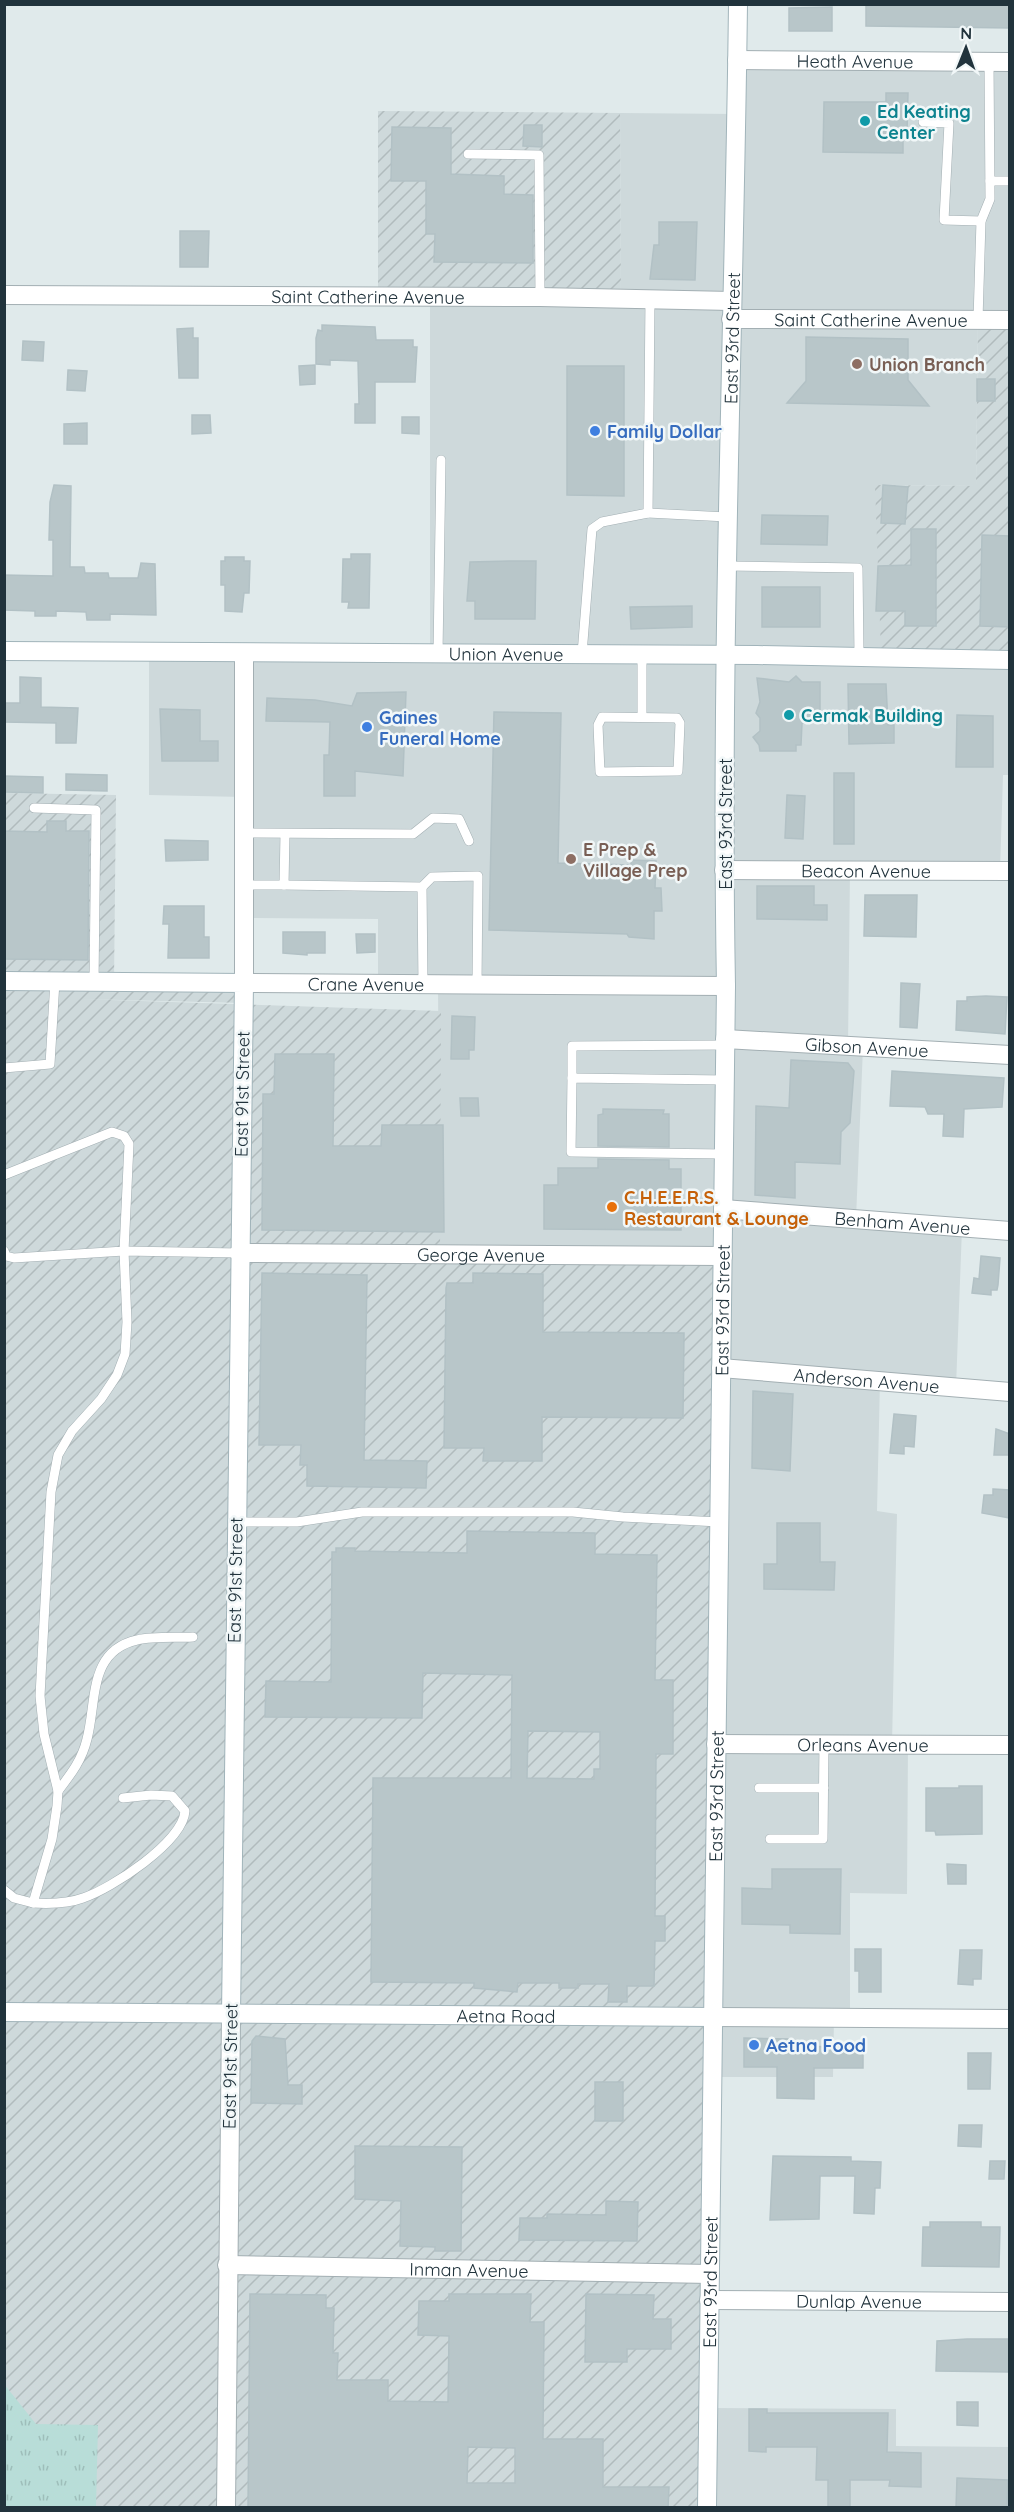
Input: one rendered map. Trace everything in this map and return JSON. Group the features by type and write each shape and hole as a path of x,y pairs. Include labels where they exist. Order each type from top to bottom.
{"street":[{"name":"East 93rd Street","path":"707,2508 726,986 724,870 728,655 727,517 738,4"},
{"name":"Heath Avenue","path":"737,60 1010,62"},
{"name":"Saint Catherine Avenue","path":"4,295 650,299 732,310 1010,320"},
{"name":"Union Avenue","path":"4,651 642,654 1010,660"},
{"name":"East 91st Street","path":"225,2508 226,2265 244,983 244,653"},
{"name":"Beacon Avenue","path":"724,870 1010,871"},
{"name":"Crane Avenue","path":"4,981 726,986"},
{"name":"Gibson Avenue","path":"725,1042 1010,1055"},
{"name":"Benham Avenue","path":"723,1209 1010,1231"},
{"name":"George Avenue","path":"239,1253 723,1256"},
{"name":"Anderson Avenue","path":"721,1368 1010,1392"},
{"name":"Orleans Avenue","path":"716,1744 1010,1745"},
{"name":"Aetna Road","path":"4,2012 1010,2019"},
{"name":"Inman Avenue","path":"226,2265 710,2274"},
{"name":"Dunlap Avenue","path":"710,2300 1010,2302"}],"lane":[{"path":"978,320 981,221 990,199 989,62"},
{"path":"922,122 949,123 944,220 981,221"},
{"path":"468,154 539,155 540,297"},
{"path":"990,181 1010,181"},
{"path":"648,513 650,299"},
{"path":"438,653 441,460"},
{"path":"582,654 592,529 610,519 648,513 727,517"},
{"path":"727,566 858,568 859,656"},
{"path":"642,654 642,717"},
{"path":"602,717 642,717 677,718 680,723 678,771 600,772 598,720 602,717"},
{"path":"34,808 96,810 94,982"},
{"path":"244,833 413,834 433,818 459,819 468,841"},
{"path":"284,885 285,834"},
{"path":"244,885 422,886 432,877 478,876 477,985"},
{"path":"422,886 423,985"},
{"path":"4,1068 50,1064 55,981"},
{"path":"724,1154 571,1152 572,1046 725,1042"},
{"path":"572,1078 725,1080"},
{"path":"4,1175 112,1132 124,1136 129,1144 124,1251 127,1322 125,1354 117,1375 101,1399 72,1431 58,1455 51,1492 40,1696 44,1734 58,1791 51,1839 33,1903"},
{"path":"4,1251 6,1256 14,1258 124,1251 239,1253"},
{"path":"236,1522 297,1522 362,1512 561,1512 719,1522"},
{"path":"58,1791 80,1762 88,1738 93,1689 103,1663 116,1648 138,1640 193,1637"},
{"path":"770,1839 823,1839 824,1744"},
{"path":"759,1788 824,1788"},
{"path":"4,1890 14,1898 33,1903 72,1902 104,1890 152,1855 174,1835 184,1821 184,1811 172,1796 151,1795 123,1798"}],"shaded area":[{"path":"737,60 1009,62 1009,320 978,321 976,486 876,485 1009,654 1010,775 1003,775 1000,871 850,871 848,1046 863,1047 856,1219 962,1228 956,1387 880,1381 877,1511 897,1514 892,1744 908,1745 907,1894 850,1893 850,2018 834,2018 833,2077 712,2077 440,1254 438,985 378,984 378,919 244,918 244,797 149,795 149,653 430,653 430,296 621,298 620,113 737,114"},
{"path":"378,111 620,113 621,299 378,296"},
{"path":"978,320 1009,320 1009,657 881,652 875,485 976,486"},
{"path":"5,793 116,795 114,982 244,983 243,1003 80,999 441,1011 440,1254 723,1256 707,2507 5,2507"},
{"path":"708,2408 896,2409 896,2446 1009,2447 1009,2507 707,2508"}],"green space":[{"path":"4,2384 36,2424 98,2425 96,2507 5,2507"}],"building":[{"path":"866,4 1010,4 1010,28 866,26"},
{"path":"832,7 832,31 789,31 789,8"},
{"name":"Ed Keating Center","path":"886,93 908,93 907,133 903,133 903,153 823,152 824,102 886,102"},
{"path":"524,125 542,125 542,147 523,146"},
{"path":"392,127 451,128 451,174 504,176 504,194 533,195 533,263 434,262 435,234 426,234 426,181 391,181"},
{"path":"659,222 697,222 695,280 650,279 654,245 659,245"},
{"path":"180,231 209,231 208,267 180,267"},
{"path":"322,325 375,327 376,340 413,340 413,347 417,347 415,382 375,382 375,423 355,423 355,404 359,404 358,361 330,360 330,365 316,364 316,338 318,330 322,331"},
{"path":"193,328 193,338 198,338 198,378 179,378 177,329"},
{"name":"Union Branch","path":"806,337 908,339 908,380 929,406 787,403 806,381"},
{"path":"23,341 44,342 43,361 22,360"},
{"path":"315,365 315,384 300,385 299,366"},
{"name":"Family Dollar","path":"567,366 624,366 624,496 567,495"},
{"path":"68,370 87,371 85,391 67,390"},
{"path":"977,379 995,379 995,401 977,401"},
{"path":"192,415 210,415 211,433 192,434"},
{"path":"402,417 419,417 419,434 402,433"},
{"path":"87,423 87,444 64,444 64,424"},
{"path":"54,485 71,486 70,567 84,567 85,573 108,573 109,578 138,578 141,563 155,564 156,615 110,614 110,620 87,620 86,612 56,611 56,616 35,616 35,611 4,610 4,575 53,576 53,540 49,540 50,502"},
{"path":"883,485 908,487 905,524 881,523"},
{"path":"762,515 828,516 827,545 761,544"},
{"path":"911,529 936,529 936,626 905,626 905,611 876,611 878,566 911,565"},
{"path":"982,535 1010,536 1010,627 980,626"},
{"path":"351,554 370,554 369,608 348,608 349,602 342,602 343,559 351,559"},
{"path":"225,557 244,557 244,561 250,561 249,593 244,593 242,612 225,611 225,585 221,585 221,561 225,561"},
{"path":"536,561 535,619 475,619 475,601 467,601 470,562"},
{"path":"762,587 820,587 820,627 762,627"},
{"path":"692,606 692,627 631,629 630,607"},
{"name":"Cermak Building","path":"796,676 802,682 820,682 820,719 805,719 805,723 802,723 801,745 796,745 796,751 760,751 753,737 760,731 760,718 756,713 760,702 757,678 789,682"},
{"path":"20,677 41,678 41,707 78,708 76,743 56,743 56,723 4,722 4,703 20,703"},
{"path":"848,684 886,684 888,725 894,725 894,743 849,744"},
{"name":"Gaines Funeral Home","path":"406,692 403,776 355,771 355,796 324,796 324,755 329,755 330,722 266,721 267,698 315,700 352,706 357,693"},
{"path":"160,709 200,710 200,741 218,741 218,761 162,761"},
{"path":"494,712 561,713 558,863 631,865 631,860 656,861 655,888 661,888 662,911 654,911 654,939 629,937 627,934 489,930"},
{"path":"957,715 993,716 993,767 956,767"},
{"path":"834,773 854,773 854,844 834,844"},
{"path":"66,774 107,775 107,791 66,790"},
{"path":"4,776 43,777 43,793 4,792"},
{"path":"787,795 805,796 803,839 785,838"},
{"path":"47,821 66,821 66,831 89,831 88,960 4,959 4,831 47,832"},
{"path":"165,840 208,841 208,860 166,861"},
{"path":"757,886 814,886 814,905 827,905 827,920 757,919"},
{"path":"865,895 917,895 916,937 864,936"},
{"path":"164,906 204,906 204,937 209,937 209,958 168,958 169,924 163,924"},
{"path":"283,932 325,932 325,953 307,953 307,955 283,953"},
{"path":"356,934 375,934 375,952 357,953"},
{"path":"901,983 920,984 917,1028 900,1027"},
{"path":"967,997 1007,997 1005,1034 956,1030 957,1001 967,1001"},
{"path":"452,1016 475,1017 474,1050 469,1050 469,1059 451,1059"},
{"path":"275,1054 334,1054 333,1146 381,1146 382,1125 443,1125 444,1232 262,1230 263,1094 274,1094"},
{"path":"791,1060 848,1063 854,1071 850,1123 841,1132 840,1164 795,1162 795,1198 755,1195 756,1106 789,1108"},
{"path":"892,1071 1004,1078 1002,1107 964,1109 963,1137 943,1136 944,1114 928,1114 925,1107 890,1106"},
{"path":"460,1098 478,1098 479,1116 461,1116"},
{"path":"603,1109 664,1110 663,1114 669,1114 669,1147 598,1146 598,1115 603,1114"},
{"name":"C.H.E.E.R.S. Restaurant & Lounge","path":"598,1159 669,1160 669,1169 681,1169 681,1230 544,1229 544,1185 558,1185 558,1168 598,1168"},
{"path":"981,1256 1000,1258 997,1290 991,1290 991,1295 972,1293 974,1278 979,1279"},
{"path":"262,1273 367,1275 364,1460 427,1461 426,1488 307,1486 307,1465 300,1465 301,1445 259,1445"},
{"path":"473,1273 543,1274 543,1332 684,1333 683,1418 542,1417 542,1461 483,1461 484,1448 444,1448 446,1288 447,1283 473,1283"},
{"path":"753,1391 793,1394 790,1471 752,1468"},
{"path":"894,1414 916,1416 914,1447 904,1446 904,1454 890,1453"},
{"path":"996,1429 1010,1434 1010,1455 994,1455"},
{"path":"993,1489 1010,1490 1010,1518 982,1513 984,1495 993,1495"},
{"path":"777,1523 820,1523 820,1562 835,1562 834,1590 764,1589 764,1564 777,1564"},
{"path":"467,1531 595,1533 595,1554 657,1555 655,1680 673,1680 673,1754 656,1754 655,1916 665,1916 665,1941 655,1941 654,1986 627,1986 627,2002 608,2002 609,1984 578,1984 578,1988 559,1988 559,1983 518,1983 517,1992 474,1988 474,1983 371,1982 373,1778 511,1778 512,1675 423,1673 422,1718 265,1717 266,1681 331,1682 332,1552 336,1552 336,1548 355,1548 355,1551 467,1553","holes":["528,1731 600,1732 600,1769 594,1769 594,1779 527,1778"]},
{"path":"959,1786 982,1786 982,1834 936,1835 935,1831 926,1831 926,1788 959,1788"},
{"path":"947,1864 966,1865 966,1884 948,1884"},
{"path":"772,1869 841,1869 840,1934 790,1933 790,1925 742,1924 742,1888 772,1889"},
{"path":"855,1949 881,1949 881,1992 859,1992 859,1971 855,1971"},
{"path":"960,1950 982,1950 981,1979 973,1979 973,1985 958,1984"},
{"path":"256,2036 285,2039 288,2085 302,2085 302,2104 251,2103 252,2041"},
{"path":"744,2038 791,2039 791,2047 863,2046 863,2068 814,2068 814,2099 777,2098 777,2067 744,2067"},
{"path":"968,2053 991,2053 990,2089 968,2089"},
{"path":"595,2082 623,2082 623,2121 595,2121"},
{"path":"959,2125 982,2125 981,2147 958,2146"},
{"path":"355,2146 462,2147 461,2251 435,2251 435,2247 400,2246 401,2201 355,2199"},
{"path":"773,2156 851,2157 851,2161 881,2162 880,2188 875,2188 874,2214 854,2213 855,2176 820,2176 819,2219 770,2220"},
{"path":"990,2161 1005,2161 1004,2179 989,2179"},
{"path":"606,2201 638,2202 637,2241 519,2240 520,2218 547,2218 547,2214 606,2215"},
{"path":"930,2222 981,2222 981,2227 1000,2227 999,2267 922,2266 923,2227 930,2227"},
{"path":"250,2294 326,2295 326,2308 334,2308 333,2353 338,2353 337,2380 388,2380 388,2401 448,2402 449,2336 418,2335 419,2301 449,2301 449,2294 531,2294 530,2322 544,2322 543,2439 603,2439 603,2487 669,2487 668,2508 248,2508","holes":["468,2447 515,2448 515,2483 467,2483"]},
{"path":"586,2294 654,2295 653,2319 671,2319 671,2349 627,2349 627,2362 585,2362"},
{"path":"1010,2339 1010,2372 936,2371 937,2341"},
{"path":"957,2402 978,2402 978,2426 957,2425"},
{"path":"749,2409 767,2409 767,2413 888,2413 887,2452 921,2453 921,2487 889,2486 890,2480 850,2480 850,2507 828,2507 828,2480 816,2480 817,2447 766,2447 766,2452 749,2451"},
{"path":"957,2478 1008,2480 1007,2508 956,2508"}],"place":[{"name":"Ed Keating Center","path":"865,121"},
{"name":"Union Branch","path":"857,364"},
{"name":"Family Dollar","path":"595,431"},
{"name":"Cermak Building","path":"789,715"},
{"name":"Gaines Funeral Home","path":"367,727"},
{"name":"E Prep & Village Prep","path":"571,859"},
{"name":"C.H.E.E.R.S. Restaurant & Lounge","path":"612,1207"},
{"name":"Aetna Food","path":"754,2045"}]}
